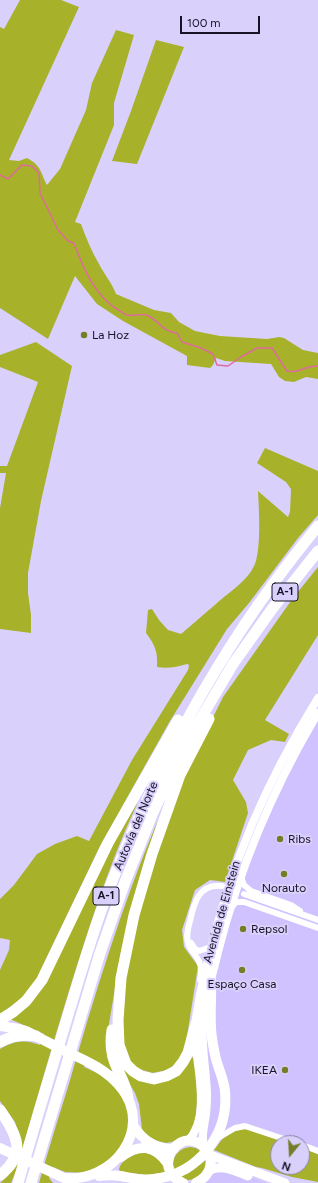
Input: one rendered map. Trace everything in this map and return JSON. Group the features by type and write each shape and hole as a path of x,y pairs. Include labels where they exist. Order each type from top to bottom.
{"highway":[{"name":"Autovía del Norte","path":"18,1183 88,950 112,880 143,805 167,756 201,694 241,630 318,526"},
{"name":"Autovía del Norte","path":"31,1183 100,953 125,882 154,810 188,740 212,697 253,634 318,550"},
{"path":"0,1020 13,1012 26,1001 42,980 108,843 135,795 209,668 218,655 241,630"},
{"path":"128,1098 127,1087 113,1059 111,1046 116,996 134,915 152,854 180,775 253,634"},
{"path":"121,978 118,1020 119,1045 126,1064 141,1076 154,1079 166,1076 176,1071 184,1062 188,1053 196,1023"},
{"path":"0,1042 12,1036 22,1034 36,1036"},
{"path":"0,1110 15,1135 17,1147 12,1162 7,1170 0,1175"}],"main road":[{"path":"75,1180 112,1175 148,1180 168,1176 185,1169 197,1160 216,1139 223,1118 225,1093 211,1032 211,980"},
{"path":"0,1026 19,1029 36,1036 92,1064 105,1072 122,1087 131,1107 133,1125 131,1134 121,1157"},
{"path":"133,1125 139,1135 150,1144 162,1148 174,1149"},
{"path":"175,1176 171,1153 179,1144 188,1141 196,1142 207,1151 285,1183"},
{"path":"97,1176 107,1171 121,1157 132,1150 142,1147 148,1148 162,1156 175,1176"},
{"path":"0,1148 54,1174 86,1183"},
{"path":"207,1151 211,1162 207,1176"},
{"path":"196,1183 207,1176 214,1168 224,1167 266,1183"}],"street":[{"name":"Avenida de Einstein","path":"188,1141 196,1131 201,1105 201,1089 195,1035 198,1004 211,946 222,907 241,849 254,817 285,754 318,698"},
{"name":"Avenida de Einstein","path":"207,1151 202,1138 207,1105 207,1088 202,1046 202,1031 205,1007 211,980 228,914 240,876 262,820 299,746 318,713"},
{"path":"240,876 242,882 247,888 291,905 304,915"},
{"path":"198,1004 201,969 199,961 189,946 188,934 191,915 200,893 206,888 212,886 222,886"},
{"path":"318,920 241,894 318,928"},
{"path":"228,914 236,902 240,901 298,922 306,923"},
{"path":"188,934 189,940 196,949 200,951 211,946"},
{"path":"216,1139 235,1128 245,1126 272,1135"}],"shaded area":[{"path":"318,713 318,1154 310,1151 310,1135 270,1135 270,1140 226,1134 210,1155 203,1143 203,1019 249,851"},
{"path":"224,1167 267,1183 196,1183"}],"green space":[{"path":"20,0 61,0 79,7 9,160 19,161 27,158 32,161 40,170 47,185 60,169 86,110 92,83 116,30 134,35 114,103 114,125 75,222 81,224 94,255 116,294 154,310 171,313 179,322 195,331 220,336 267,339 279,337 284,338 303,350 318,353 318,379 306,377 294,382 285,381 279,377 271,364 225,361 216,358 210,368 187,365 187,356 123,321 97,304 75,276 48,339 0,308 0,27 4,29"},
{"path":"156,40 184,47 137,164 112,161 131,111"},
{"path":"36,342 72,366 41,501 28,573 31,633 0,629 0,508 6,473 0,473 0,466 7,466 38,382 0,367 0,355"},
{"path":"265,448 318,471 318,515 298,538 249,603 227,629 170,721 100,846 33,986 21,999 0,1014 0,970 9,950 10,940 0,938 0,899 14,885 37,854 55,844 77,836 89,841 132,760 188,670 189,665 187,664 164,668 157,667 155,649 152,641 146,633 148,610 152,609 168,630 181,634 244,580 253,568 258,553 258,491 288,517 290,512 291,489 286,482 257,463"},
{"path":"318,567 318,635 265,720 289,734 285,742 271,740 248,750 233,780 246,802 248,813 225,882 210,880 195,890 182,930 184,947 198,966 186,1043 180,1060 168,1070 152,1073 136,1068 125,1054 122,1025 126,973 143,899 175,794 223,697 293,598"},
{"path":"134,803 137,804 116,853 81,953 52,1046 16,1171 11,1183 0,1183 8,1176 14,1165 18,1132 15,1122 0,1101 0,1049 10,1044 19,1042 29,1042 40,1045 44,1034 10,1019 32,1002 44,986 67,936"},
{"path":"158,820 121,952 108,1030 114,1069 111,1071 88,1057 84,1067 108,1078 118,1087 125,1102 129,1118 128,1131 116,1156 87,1173 65,1172 53,1167 49,1178 53,1183 39,1183 109,952 132,886"},
{"path":"191,1057 194,1058 197,1095 193,1132 177,1141 166,1143 157,1141 145,1135 142,1129 139,1104 119,1060 146,1082"},
{"path":"246,1129 270,1137 270,1170 256,1167 214,1150 227,1135 235,1131"},
{"path":"190,1147 196,1148 202,1152 174,1171 173,1162 178,1152"},
{"path":"142,1151 159,1157 167,1172 147,1175 121,1172 119,1170 124,1161"},
{"path":"310,1151 318,1154 318,1182 285,1175 310,1175"},
{"path":"206,1160 205,1171 195,1178 187,1180 179,1177 189,1173"}],"waterway":[{"path":"0,175 8,179 22,165 32,166 39,173 40,193 58,230 68,241 74,243 81,262 97,290 111,305 127,315 143,314 153,318 165,329 177,333 182,342 201,348 213,354 217,365 228,366 257,348 272,348 287,371 296,371 318,366"}],"place":[{"name":"La Hoz","path":"84,335"},
{"name":"Ribs","path":"280,839"},
{"name":"Norauto","path":"284,874"},
{"name":"Repsol","path":"243,929"},
{"name":"Espaço Casa","path":"242,970"},
{"name":"IKEA","path":"285,1070"}]}
